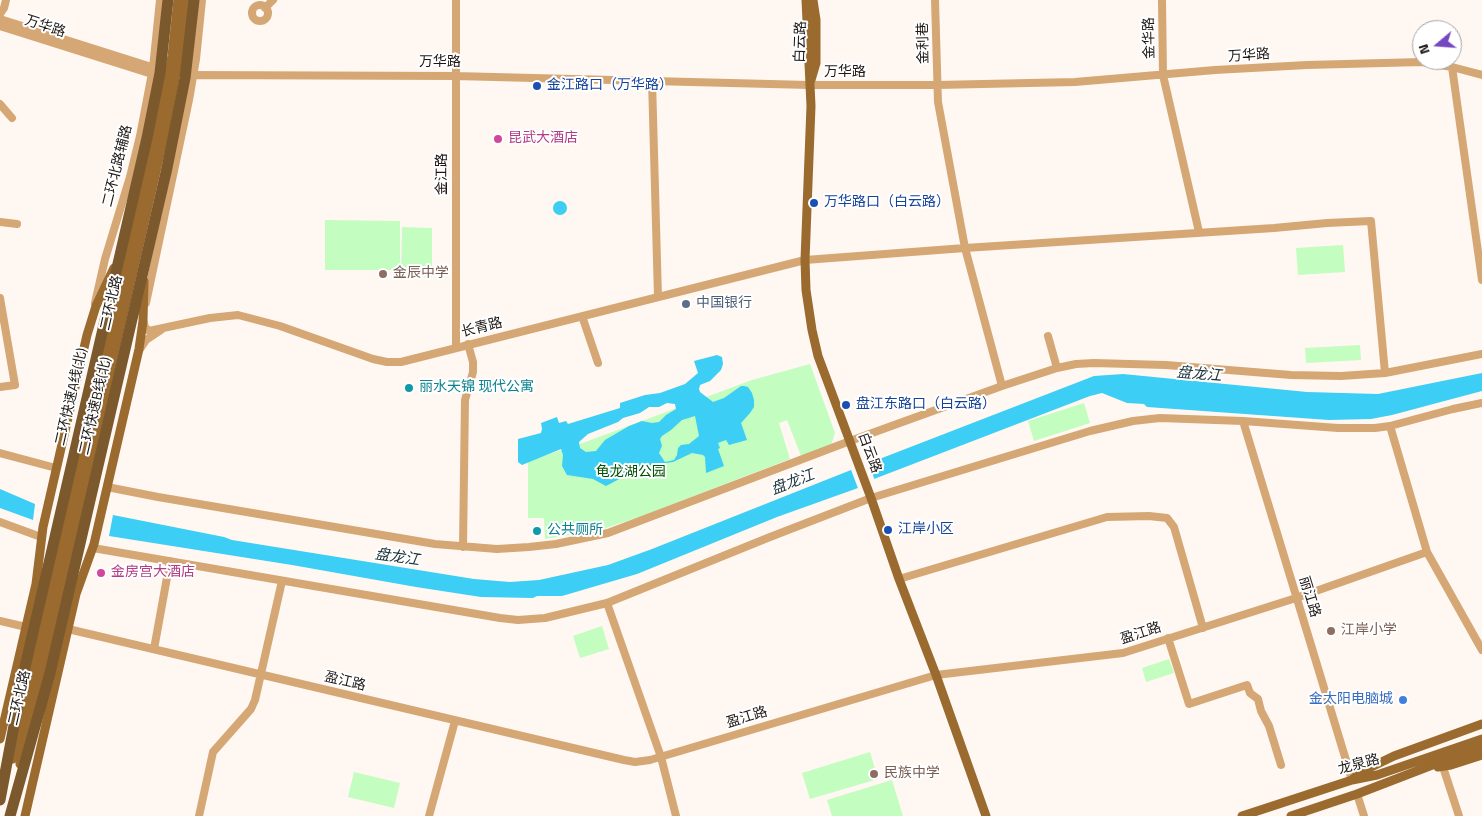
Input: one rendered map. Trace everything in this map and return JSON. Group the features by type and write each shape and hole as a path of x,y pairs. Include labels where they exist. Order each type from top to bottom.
{"highway":[{"name":"二环快速A线(北)","path":"0,800 24,667 148,193 168,0"},
{"name":"二环快速B线(北)","path":"9,816 50,673 148,193 185,78 194,0"},
{"path":"36,584 59,468 102,299 148,193"},
{"path":"76,594 105,481 142,308 148,193"}],"main road":[{"name":"二环北路","path":"171,75 178,0"},
{"name":"二环北路","path":"9,816 24,741 148,193 185,0"},
{"name":"白云路","path":"806,0 811,106 805,260 806,290 812,330 818,356 857,458 899,580 936,676 986,816"},
{"name":"白云路","path":"809,85 816,63 816,20 813,0"},
{"name":"二环北路","path":"0,739 36,584 41,537 59,468 87,335 96,306 148,193"},
{"path":"24,816 76,594 93,548 105,481 139,349 143,321 148,193"},
{"name":"二环北路","path":"0,808 134,254"},
{"path":"1352,780 1369,768 1394,756 1482,724"},
{"path":"1352,780 1398,760 1482,730"},
{"name":"龙泉路","path":"1242,816 1352,780 1386,772 1482,739"},
{"path":"1422,769 1443,767 1480,749"},
{"name":"龙泉路","path":"1291,816 1480,749"}],"street":[{"path":"0,14 6,0"},
{"name":"二环北路辅路","path":"87,335 105,259 132,169 152,71 160,0"},
{"path":"167,327 149,330 144,327 143,321 193,75 202,0"},
{"path":"265,8 273,0"},
{"name":"金江路","path":"456,0 456,347"},
{"name":"金利巷","path":"935,0 938,102 966,248 1002,386"},
{"name":"金华路","path":"1162,0 1163,75 1199,232"},
{"name":"万华路","path":"0,19 152,71"},
{"name":"万华路","path":"0,26 171,75 455,76 809,85 937,85 1075,82 1351,63 1412,62"},
{"path":"1452,70 1482,280"},
{"name":"万华路","path":"1462,70 1482,75"},
{"path":"652,80 658,297"},
{"path":"0,104 12,118"},
{"path":"0,222 17,224"},
{"name":"长青路","path":"167,327 210,318 238,315 280,326 387,362 401,362 805,260 1327,223 1371,222 1385,373"},
{"path":"0,298 15,385 0,387"},
{"path":"582,316 598,362"},
{"path":"139,349 146,340 167,327"},
{"path":"1048,336 1057,368"},
{"path":"463,547 465,400 473,372 473,362 468,344"},
{"path":"105,481 158,498 435,544 497,549 529,547 608,534 850,441 1002,386 1057,368 1076,364 1166,365 1341,376 1385,373 1482,354"},
{"path":"93,548 518,620 554,616 607,603 770,536 871,498 1090,431 1133,421 1160,418 1243,421 1338,428 1375,428 1482,404"},
{"name":"丽江路","path":"1243,421 1352,780"},
{"path":"1390,426 1427,552 1482,650"},
{"path":"0,453 59,468"},
{"path":"899,580 1107,517 1149,516 1168,518 1174,527 1203,628"},
{"path":"0,522 41,537"},
{"name":"盈江路","path":"68,629 635,762 661,757 936,676 1123,653 1296,598 1427,552"},
{"path":"154,649 170,561"},
{"path":"199,816 213,752 251,709 255,700 282,581"},
{"path":"607,603 661,757 676,816"},
{"path":"0,621 26,627"},
{"path":"1168,638 1189,704 1246,685 1250,693 1258,699 1261,712 1269,726 1281,765"},
{"path":"428,816 454,721"},
{"path":"1443,767 1459,816"},
{"path":"1357,794 1364,816"}],"green space":[{"path":"325,220 400,221 400,270 325,270"},
{"path":"402,227 432,228 432,277 401,276"},
{"path":"1343,245 1345,272 1298,275 1296,248"},
{"path":"1360,345 1361,360 1306,363 1305,348"},
{"name":"龟龙湖公园","path":"810,364 835,433 831,445 801,456 787,420 779,423 790,459 642,516 600,530 545,539 544,518 528,518 528,461 580,444 752,380"},
{"path":"1084,403 1090,423 1034,441 1028,421"},
{"path":"602,626 609,649 580,658 573,636"},
{"path":"1169,659 1174,673 1146,682 1142,668"},
{"path":"870,752 878,779 810,799 802,773"},
{"path":"354,772 400,783 394,808 348,797"},
{"path":"892,780 903,816 832,816 827,800"}],"water":[{"path":"557,201 563,201 567,208 563,215 557,215 553,211 553,205"},
{"path":"717,355 722,357 723,364 721,370 710,381 700,385 699,389 700,392 713,402 724,398 741,386 748,387 754,400 754,407 741,423 747,440 729,445 726,440 718,443 720,448 718,449 724,466 706,473 705,457 692,453 673,462 645,466 630,476 625,476 606,486 593,479 567,475 562,466 563,455 561,449 522,465 518,462 518,439 541,433 541,423 557,417 559,423 566,421 568,424 620,408 620,403 645,395 660,393 685,384 698,373 694,361","holes":["667,403 675,404 676,409 659,422 642,421 629,426 605,440 596,451 586,452 580,448 579,442 588,434 618,422 623,418 640,413 649,407 659,407","695,416 699,436 689,444 681,445 674,460 665,462 659,453 662,446 660,439 682,420"]},
{"path":"1482,373 1482,391 1371,419 1329,420 1147,407 1144,404 1127,403 1102,393 874,479 858,488 777,517 637,574 562,596 537,596 533,598 481,597 109,536 113,515 232,540 474,579 510,582 539,580 608,565 652,549 1094,376 1123,374 1307,392 1378,394"},
{"path":"0,489 35,504 33,520 0,508"}],"pier":[{"path":"868,461 875,481 859,491 850,467"}],"place":[{"name":"金江路口（万华路）","path":"537,86"},
{"name":"昆武大酒店","path":"498,139"},
{"name":"万华路口（白云路）","path":"814,203"},
{"name":"金辰中学","path":"383,274"},
{"name":"中国银行","path":"686,304"},
{"name":"丽水天锦 现代公寓","path":"409,388"},
{"name":"盘江东路口（白云路）","path":"846,405"},
{"name":"江岸小区","path":"888,530"},
{"name":"公共厕所","path":"537,531"},
{"name":"金房宫大酒店","path":"101,573"},
{"name":"江岸小学","path":"1331,631"},
{"name":"金太阳电脑城","path":"1403,700"},
{"name":"民族中学","path":"874,774"}],"water label":[{"name":"盘龙江","path":"1199,375"},
{"name":"盘龙江","path":"793,483"},
{"name":"盘龙江","path":"397,558"}]}
